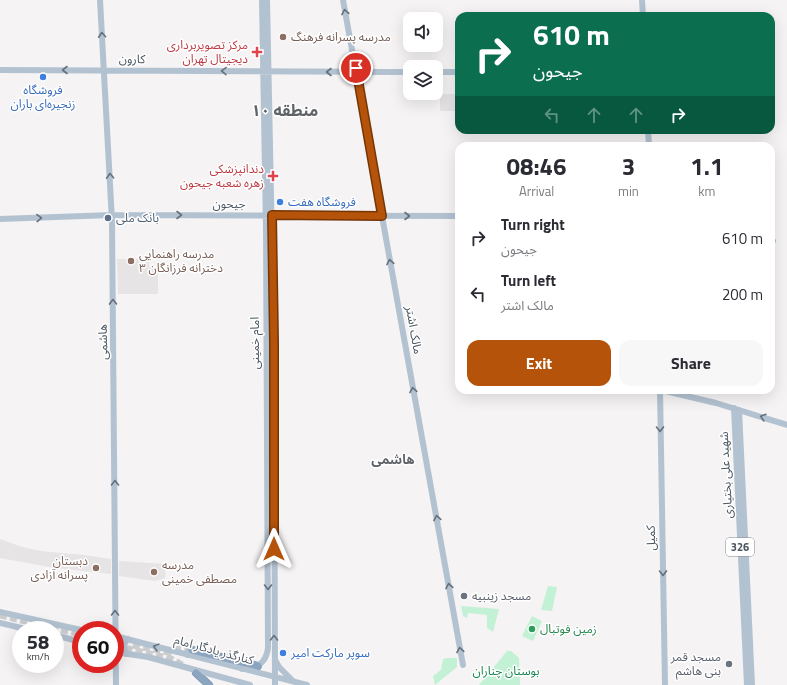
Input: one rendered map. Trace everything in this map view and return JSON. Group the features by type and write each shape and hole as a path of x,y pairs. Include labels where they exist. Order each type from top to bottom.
{"highway":[{"path":"189,650 258,666"},
{"path":"196,674 209,685"}],"main road":[{"name":"هاشمی","path":"100,0 112,215 115,621"},
{"name":"امام خمینی","path":"258,666 265,659 268,648 267,548 269,215 266,72 262,0"},
{"name":"امام خمینی","path":"266,72 268,0"},
{"name":"مالک اشتر","path":"343,0 463,665"},
{"path":"642,0 643,12"},
{"name":"کارون","path":"0,70 403,72"},
{"path":"443,72 455,72"},
{"name":"جیحون","path":"0,219 112,215 455,216"},
{"name":"امام خمینی","path":"269,232 274,349 275,685"},
{"name":"کمیل","path":"661,394 665,685"},
{"path":"677,394 736,409 787,425"},
{"name":"شهید علی بختیاری","path":"736,409 746,613 752,685"},
{"path":"267,548 274,549"},
{"path":"0,612 72,628"},
{"name":"شهید علی بختیاری","path":"746,613 746,685"},
{"path":"0,623 12,626"},
{"name":"کنارگذر یادگار امام","path":"124,638 189,650 242,669 307,685"},
{"path":"125,654 123,647 128,639"},
{"name":"کنارگذر یادگار امام","path":"125,654 148,657 250,685"},
{"path":"274,659 285,674 295,682"},
{"path":"242,669 258,666"},
{"name":"هاشمی","path":"116,673 116,685"}],"shaded area":[{"path":"443,94 455,94 455,111 440,111 440,100 443,100"},
{"path":"117,259 149,259 149,267 158,267 158,294 118,294"},
{"path":"0,539 22,547 41,551 111,559 111,574 55,568 0,558"},
{"path":"119,561 166,564 165,579 155,581 119,576"}],"green space":[{"path":"548,586 557,587 552,611 541,610"},
{"path":"461,606 499,609 493,632 487,628 487,615 468,613 467,618 463,616"},
{"name":"زمین فوتبال","path":"532,616 542,621 533,641 522,636"},
{"name":"بوستان چناران","path":"507,651 511,651 519,658 520,685 479,685"},
{"path":"457,658 457,667 435,685 433,676 441,670 443,659"}],"tunnel":[{"path":"0,615 72,632"},
{"path":"133,645 169,652 179,649 192,650"},
{"path":"124,648 171,659 182,665"}],"place":[{"name":"مدرسه پسرانه فرهنگ","path":"283,37"},
{"name":"مرکز تصویربرداری دیجیتال تهران","path":"257,52"},
{"name":"فروشگاه زنجیره‌ای باران","path":"43,77"},
{"name":"دندانپزشکی زهره شعبه جیحون","path":"273,176"},
{"name":"فروشگاه هفت","path":"280,202"},
{"name":"بانک ملی","path":"108,218"},
{"name":"مدرسه راهنمایی دخترانه فرزانگان ۳","path":"131,261"},
{"name":"دبستان پسرانه آزادی","path":"96,568"},
{"name":"مدرسه مصطفی خمینی","path":"154,572"},
{"name":"مسجد زینبیه","path":"464,596"},
{"name":"زمین فوتبال","path":"532,629"},
{"name":"سوپر مارکت امیر","path":"283,653"},
{"name":"مسجد قمر بنی هاشم","path":"729,664"}],"district":[{"name":"منطقه ۱۰","path":"285,110"},
{"name":"هاشمی","path":"393,459"}],"route":[{"path":"274,549 274,342 272,215 382,216 356,68"}]}
